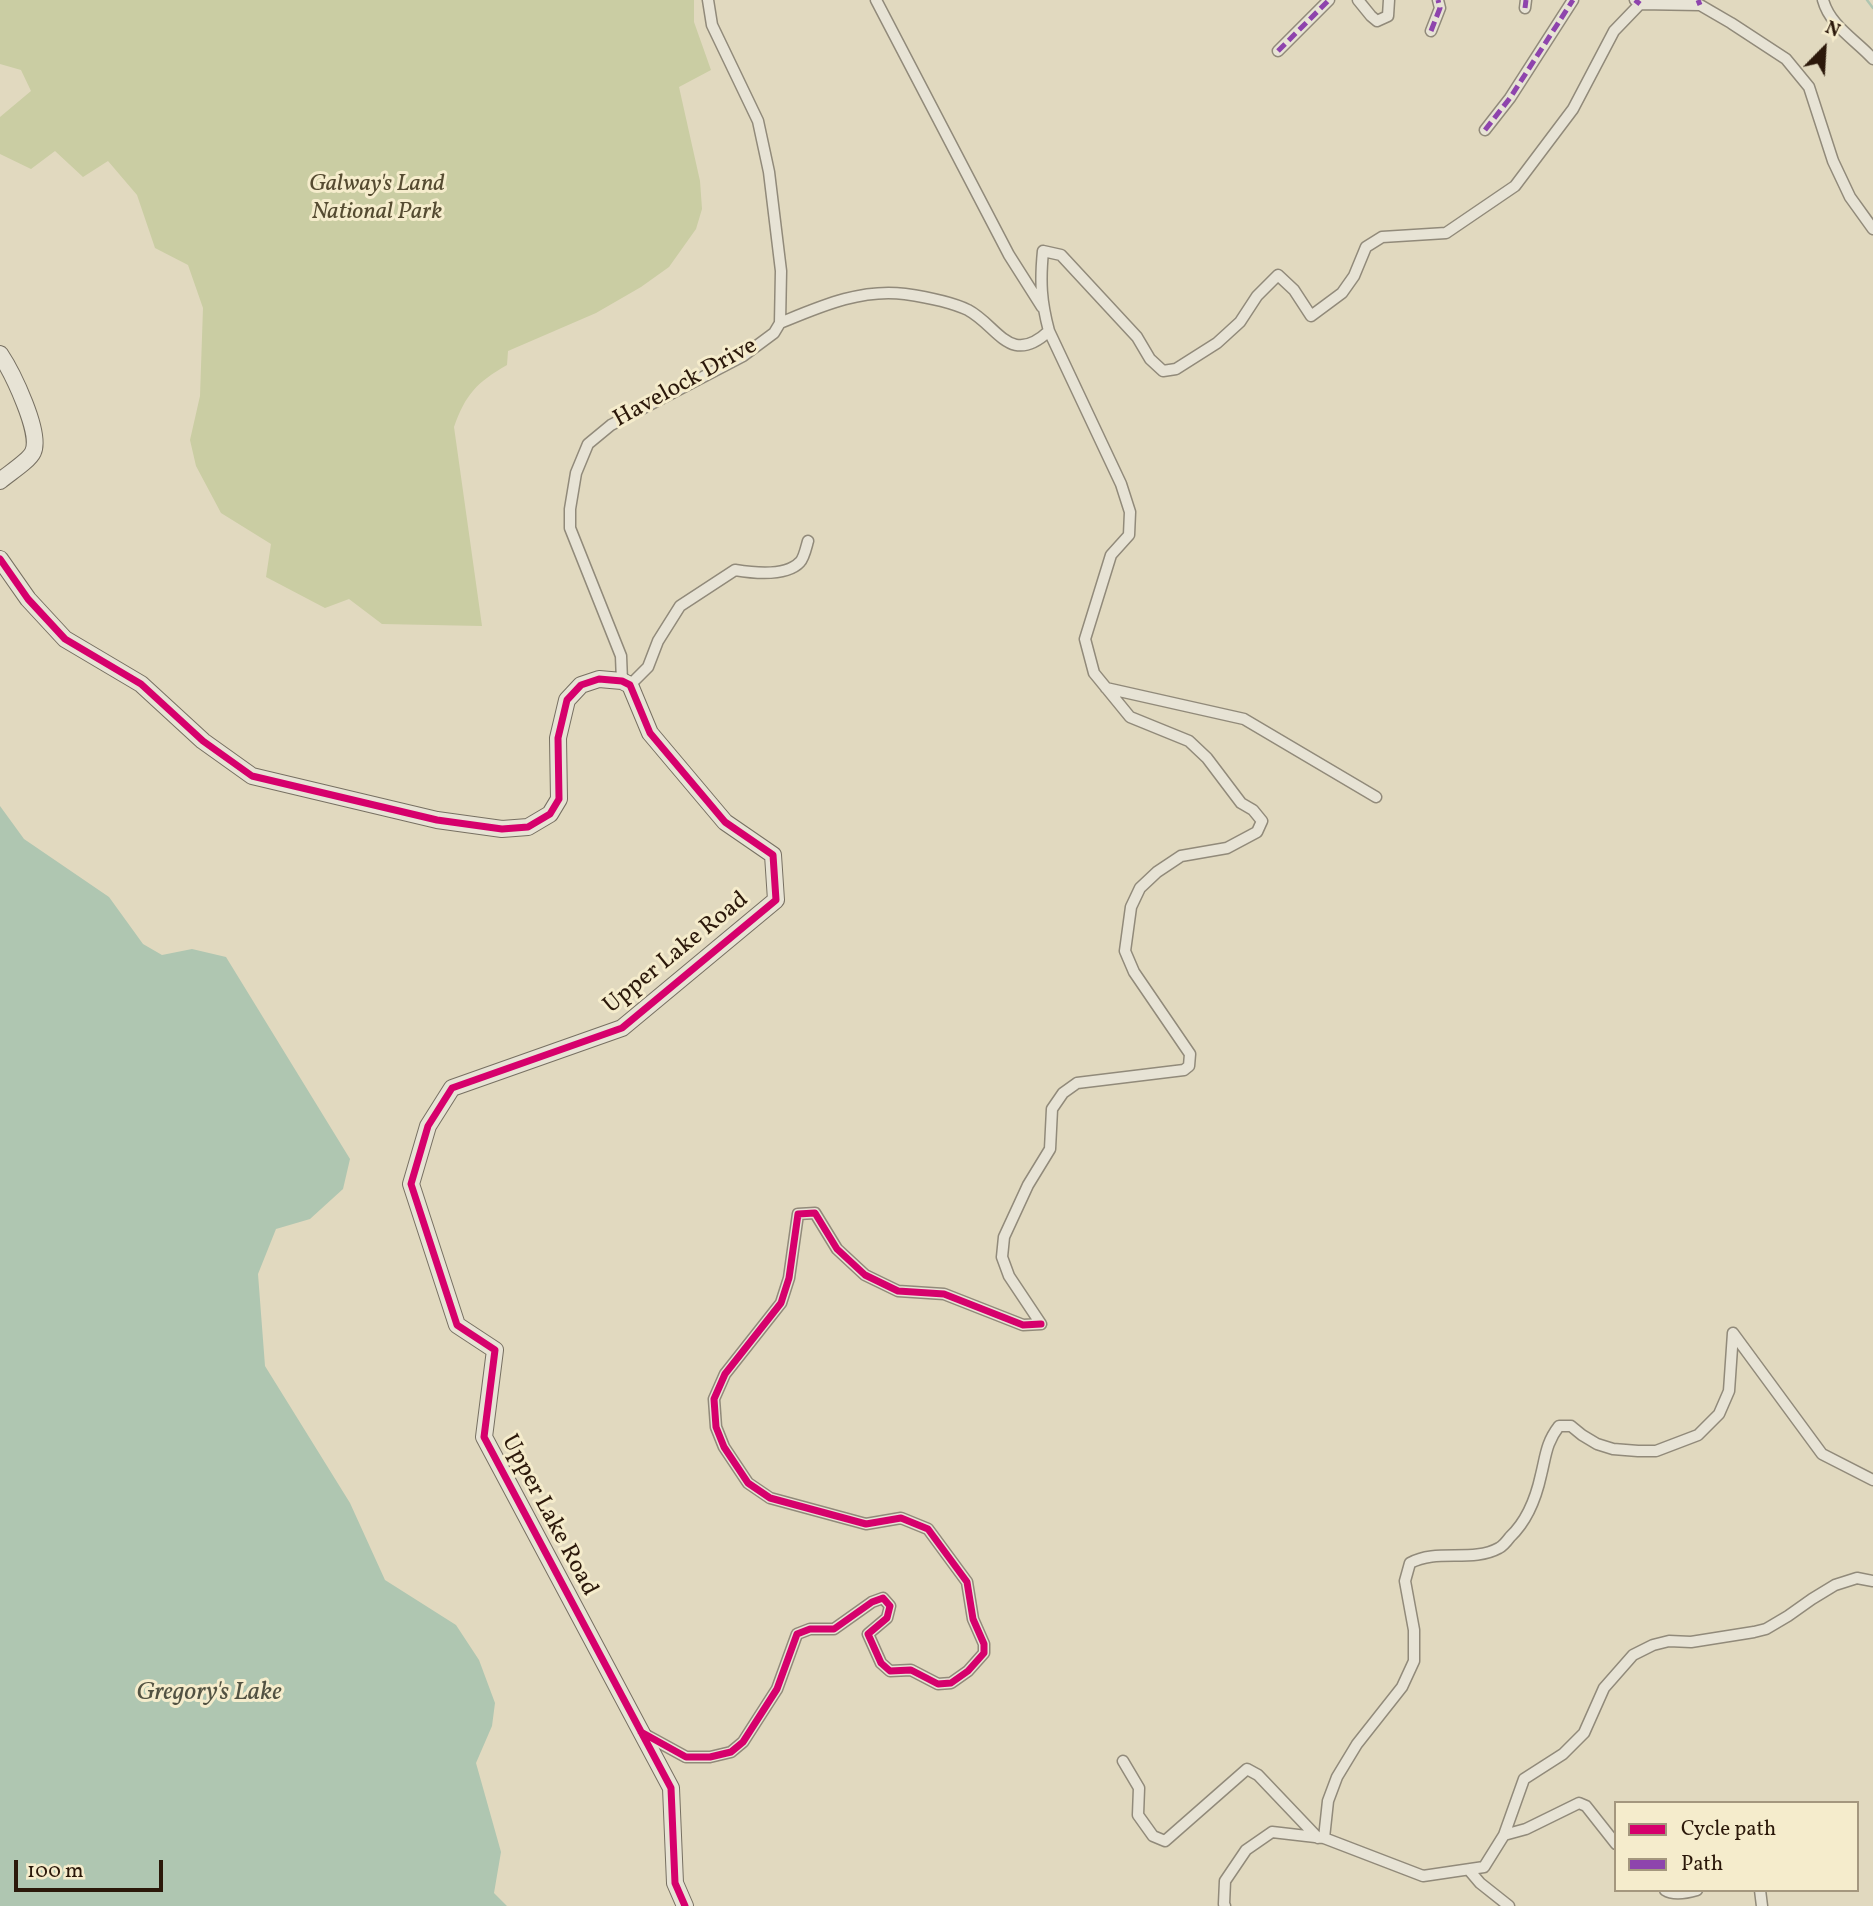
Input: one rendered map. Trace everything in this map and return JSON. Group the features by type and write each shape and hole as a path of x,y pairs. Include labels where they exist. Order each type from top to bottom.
{"street":[{"name":"Havelock Drive","path":"626,683 621,656 570,528 576,473 588,444 611,425 743,356 774,333 780,323 781,271 769,173 758,121 712,24 708,0"},
{"path":"876,0 1009,255 1043,309"},
{"path":"1278,51 1329,0"},
{"path":"1358,0 1377,21 1388,16 1390,0"},
{"path":"1431,31 1440,8 1438,0"},
{"path":"1485,130 1510,98 1573,0"},
{"path":"1823,0 1840,29 1873,59"},
{"path":"641,1732 686,1757 710,1757 731,1752 744,1742 777,1689 797,1634 810,1629 834,1629 872,1602 883,1598 890,1606 887,1618 868,1634 881,1664 890,1671 911,1670 938,1684 951,1683 968,1671 984,1653 984,1644 973,1619 967,1582 928,1529 901,1518 866,1524 770,1498 748,1483 724,1447 716,1427 714,1399 725,1374 781,1303 789,1278 798,1213 815,1213 837,1249 856,1267 865,1275 898,1291 944,1294 1023,1325 1041,1324 1009,1276 1002,1257 1004,1237 1028,1185 1050,1149 1052,1109 1063,1093 1077,1083 1184,1070 1189,1066 1190,1054 1134,972 1125,951 1131,907 1140,888 1157,872 1181,856 1227,848 1256,832 1262,821 1253,810 1241,803 1207,758 1189,741 1130,717 1094,673 1085,639 1111,555 1129,535 1130,512 1122,484 1049,331 1040,280 1043,251 1060,255 1137,337 1150,359 1163,371 1176,369 1217,343 1240,322 1257,296 1278,275 1294,290 1311,316 1342,293 1354,276 1367,247 1382,237 1446,233 1515,186 1573,108 1614,31 1638,2 1699,2 1786,59 1810,87 1833,161 1850,197 1873,229"},
{"path":"780,323 830,303 864,295 902,293 969,310 1008,343 1023,345 1049,331"},
{"path":"0,355 11,371 35,434 34,450 30,456 0,481"},
{"path":"0,559 28,599 65,639 141,684 203,741 252,776 437,820 502,829 528,827 550,814 559,799 558,738 567,700 581,685 599,679 626,683 648,667 658,641 680,606 735,570 758,574 790,569 802,561 808,541"},
{"name":"Upper Lake Road","path":"626,683 650,733 725,822 773,855 776,900 622,1028 452,1088 428,1126 411,1184 457,1325 495,1350 484,1437 671,1788 675,1883 685,1906"},
{"path":"1106,688 1244,719 1377,797"},
{"path":"1322,1838 1328,1801 1337,1777 1357,1744 1402,1687 1414,1661 1414,1630 1405,1581 1410,1563 1420,1557 1479,1554 1500,1548 1516,1532 1530,1509 1550,1438 1559,1426 1571,1426 1597,1444 1613,1449 1639,1451 1656,1451 1698,1435 1719,1414 1729,1391 1732,1333 1822,1454 1873,1480"},
{"path":"1225,1906 1225,1881 1246,1850 1272,1832 1322,1838 1423,1876 1484,1867 1504,1835 1524,1779 1563,1754 1584,1733 1604,1688 1633,1656 1653,1645 1669,1641 1691,1642 1766,1629 1835,1585 1857,1578 1873,1581"},
{"path":"1123,1761 1139,1788 1138,1815 1153,1836 1165,1841 1247,1769 1258,1776 1322,1838"},
{"path":"1504,1835 1526,1829 1579,1802 1586,1806 1614,1841"},
{"path":"1469,1870 1480,1883 1509,1906"},
{"path":"1668,1892 1690,1892"}],"green space":[{"name":"Galway's Land National Park","path":"0,0 694,0 694,22 711,70 679,87 700,181 702,209 696,229 669,267 641,287 596,313 508,351 507,365 473,390 454,427 482,626 382,624 349,599 325,608 266,577 271,544 221,513 196,466 190,440 200,396 203,308 188,265 155,248 137,195 108,161 83,177 55,151 31,169 0,154 0,117 31,91 21,70 0,64"}],"water":[{"name":"Gregory's Lake","path":"0,806 24,839 109,897 143,944 162,955 192,949 226,957 350,1159 343,1189 310,1219 276,1229 258,1274 265,1366 350,1503 385,1580 456,1625 479,1660 495,1703 492,1726 476,1763 501,1852 494,1893 507,1906 0,1906"}],"waterway":[{"path":"1867,0 1873,8"}],"marked path":[{"path":"1278,51 1329,0"},
{"path":"1431,31 1440,8 1438,0"},
{"path":"1525,8 1526,0"},
{"path":"1485,130 1510,98 1573,0"},
{"path":"1635,0 1640,4"},
{"path":"1698,0 1700,5"}],"cycle path":[{"path":"0,559 28,599 65,639 141,684 203,741 252,776 437,820 502,829 528,827 550,814 559,799 558,738 567,700 581,685 599,679 622,681 630,685 650,733 725,822 773,855 776,900 622,1028 452,1088 428,1126 411,1184 457,1325 495,1350 484,1437 671,1788 675,1883 685,1906"},
{"path":"641,1732 686,1757 710,1757 731,1752 743,1742 777,1689 797,1634 810,1629 834,1629 872,1602 883,1598 890,1606 887,1618 868,1634 881,1663 890,1671 911,1670 938,1684 951,1683 968,1671 984,1653 984,1644 973,1619 967,1582 928,1529 901,1518 866,1524 770,1498 748,1483 724,1447 716,1427 714,1399 725,1374 781,1303 789,1278 798,1214 815,1213 837,1249 865,1275 898,1291 944,1294 1023,1325 1041,1324"}]}
